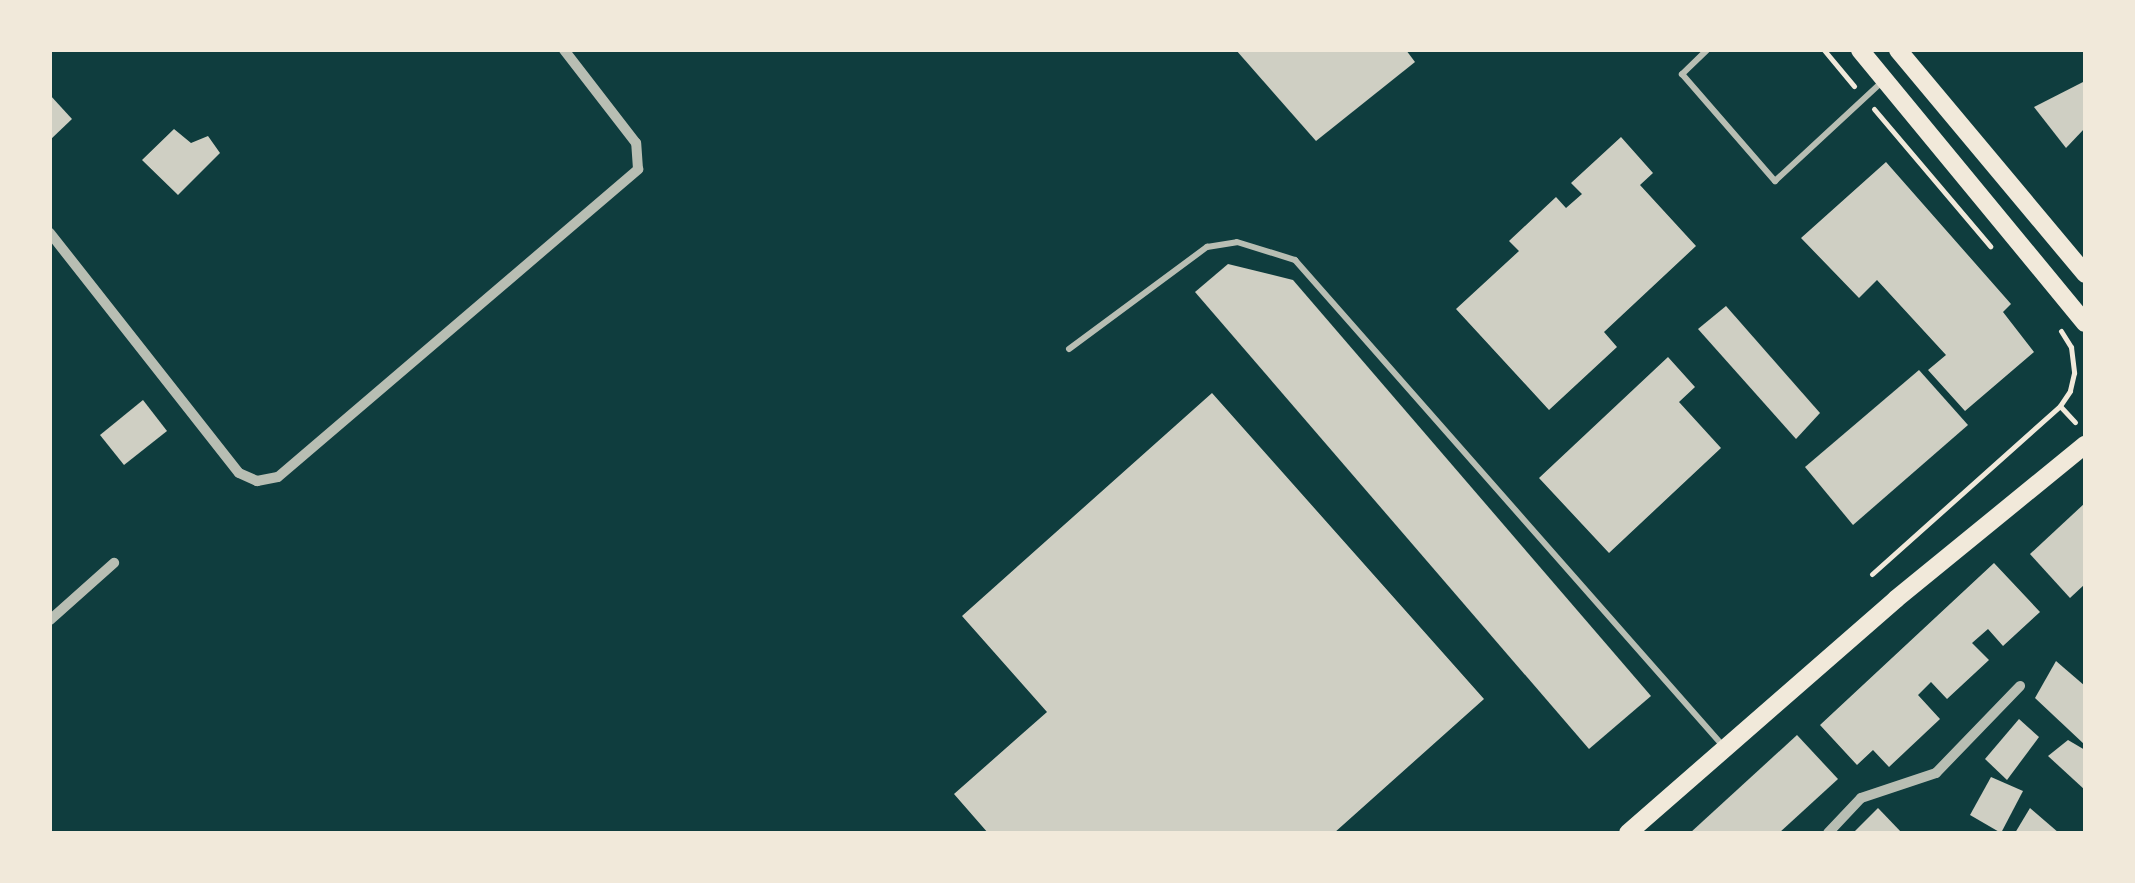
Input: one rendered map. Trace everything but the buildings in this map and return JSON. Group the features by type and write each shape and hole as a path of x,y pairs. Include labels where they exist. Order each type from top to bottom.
{"main road":[{"path":"1860,50 2085,323"},
{"path":"1898,50 2085,274"},
{"path":"1628,833 1896,599 2085,445"}],"street":[{"path":"50,233 239,473 258,481 278,477 638,169 636,143 564,50"},
{"path":"50,620 114,563"},
{"path":"1828,833 1862,798 1936,772 2020,686"}],"lane":[{"path":"1707,50 1682,74 1775,181 1886,79"},
{"path":"1069,349 1207,246 1237,242 1295,260 1725,748"}],"path":[{"path":"1824,50 1992,249"},
{"path":"1872,574 2060,406 2074,373 2071,347 2056,324"},
{"path":"2060,406 2075,422"}]}
